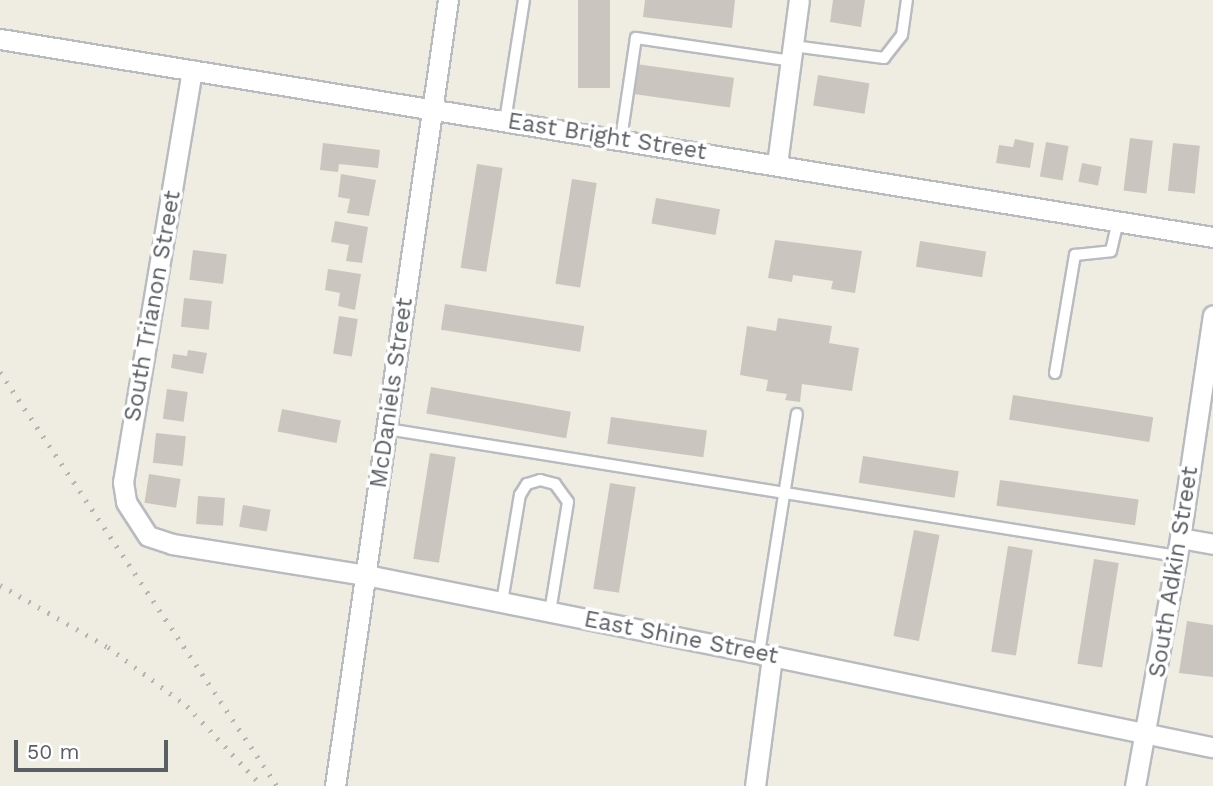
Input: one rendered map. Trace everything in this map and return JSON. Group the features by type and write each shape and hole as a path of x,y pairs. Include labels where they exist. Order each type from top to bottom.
{"street":[{"name":"McDaniels Street","path":"335,786 448,0"},
{"path":"777,164 799,0"},
{"name":"East Bright Street","path":"0,39 1213,237"},
{"name":"South Trianon Street","path":"148,536 127,502 123,482 192,70"},
{"name":"South Adkin Street","path":"1135,786 1179,547 1213,315"},
{"name":"East Shine Street","path":"148,536 172,544 366,575 766,654 1213,747"},
{"path":"1179,547 1213,544"},
{"path":"755,786 766,654"}],"lane":[{"path":"505,121 524,0"},
{"path":"621,139 636,38 792,54 884,58 902,35 907,0"},
{"path":"1055,373 1075,255 1111,251 1118,221"},
{"path":"766,654 784,493 797,414"},
{"path":"387,429 784,493 1179,547"},
{"path":"502,602 520,495 527,484 540,480 555,484 568,502 550,612"}],"building":[{"path":"578,0 610,0 610,88 578,88"},
{"path":"645,0 735,0 732,28 643,17"},
{"path":"833,0 865,0 861,27 830,22"},
{"path":"636,64 734,78 730,107 632,94"},
{"path":"818,75 869,83 865,114 813,106"},
{"path":"1130,138 1153,141 1146,193 1124,191"},
{"path":"1015,139 1034,143 1030,168 996,163 999,145 1013,147"},
{"path":"1046,142 1069,146 1063,180 1040,176"},
{"path":"323,143 380,150 378,168 339,164 338,172 320,170"},
{"path":"1173,143 1200,146 1195,194 1168,191"},
{"path":"1082,163 1102,167 1098,185 1078,182"},
{"path":"477,164 503,168 486,272 461,268"},
{"path":"341,174 376,180 369,216 347,213 350,199 338,197"},
{"path":"572,179 597,183 580,288 555,284"},
{"path":"656,198 720,209 715,235 651,224"},
{"path":"335,221 368,227 362,263 346,261 349,245 331,242"},
{"path":"775,240 862,251 855,293 831,289 833,281 793,275 792,282 768,278"},
{"path":"920,241 986,251 982,277 916,267"},
{"path":"193,250 227,254 223,284 189,280"},
{"path":"328,269 361,274 355,310 338,306 340,293 325,290"},
{"path":"184,298 212,301 209,330 181,327"},
{"path":"445,304 584,326 580,352 441,330"},
{"path":"339,316 358,319 352,357 333,354"},
{"path":"778,318 832,326 829,343 859,348 852,391 802,384 800,402 785,400 787,394 766,391 768,380 740,375 747,326 776,331"},
{"path":"188,350 207,353 203,374 171,368 173,354 187,356"},
{"path":"431,387 571,412 566,438 426,414"},
{"path":"167,389 188,392 184,422 163,419"},
{"path":"1013,395 1153,417 1149,442 1009,420"},
{"path":"282,409 341,420 337,443 278,432"},
{"path":"611,417 707,430 703,457 607,444"},
{"path":"156,433 186,436 183,466 153,463"},
{"path":"430,453 456,457 439,563 413,559"},
{"path":"863,456 959,471 955,498 859,483"},
{"path":"149,474 181,479 176,508 144,503"},
{"path":"1000,480 1139,499 1135,525 996,506"},
{"path":"610,483 636,487 619,593 593,589"},
{"path":"198,496 225,498 223,526 196,524"},
{"path":"243,505 271,510 267,532 239,527"},
{"path":"914,530 940,535 919,641 893,636"},
{"path":"1008,546 1033,550 1016,656 991,652"},
{"path":"1094,559 1119,563 1102,668 1077,664"},
{"path":"1187,621 1213,625 1213,677 1179,673"}],"railway":[{"path":"0,372 277,786"},
{"path":"0,585 108,647 187,706 262,786"}]}
